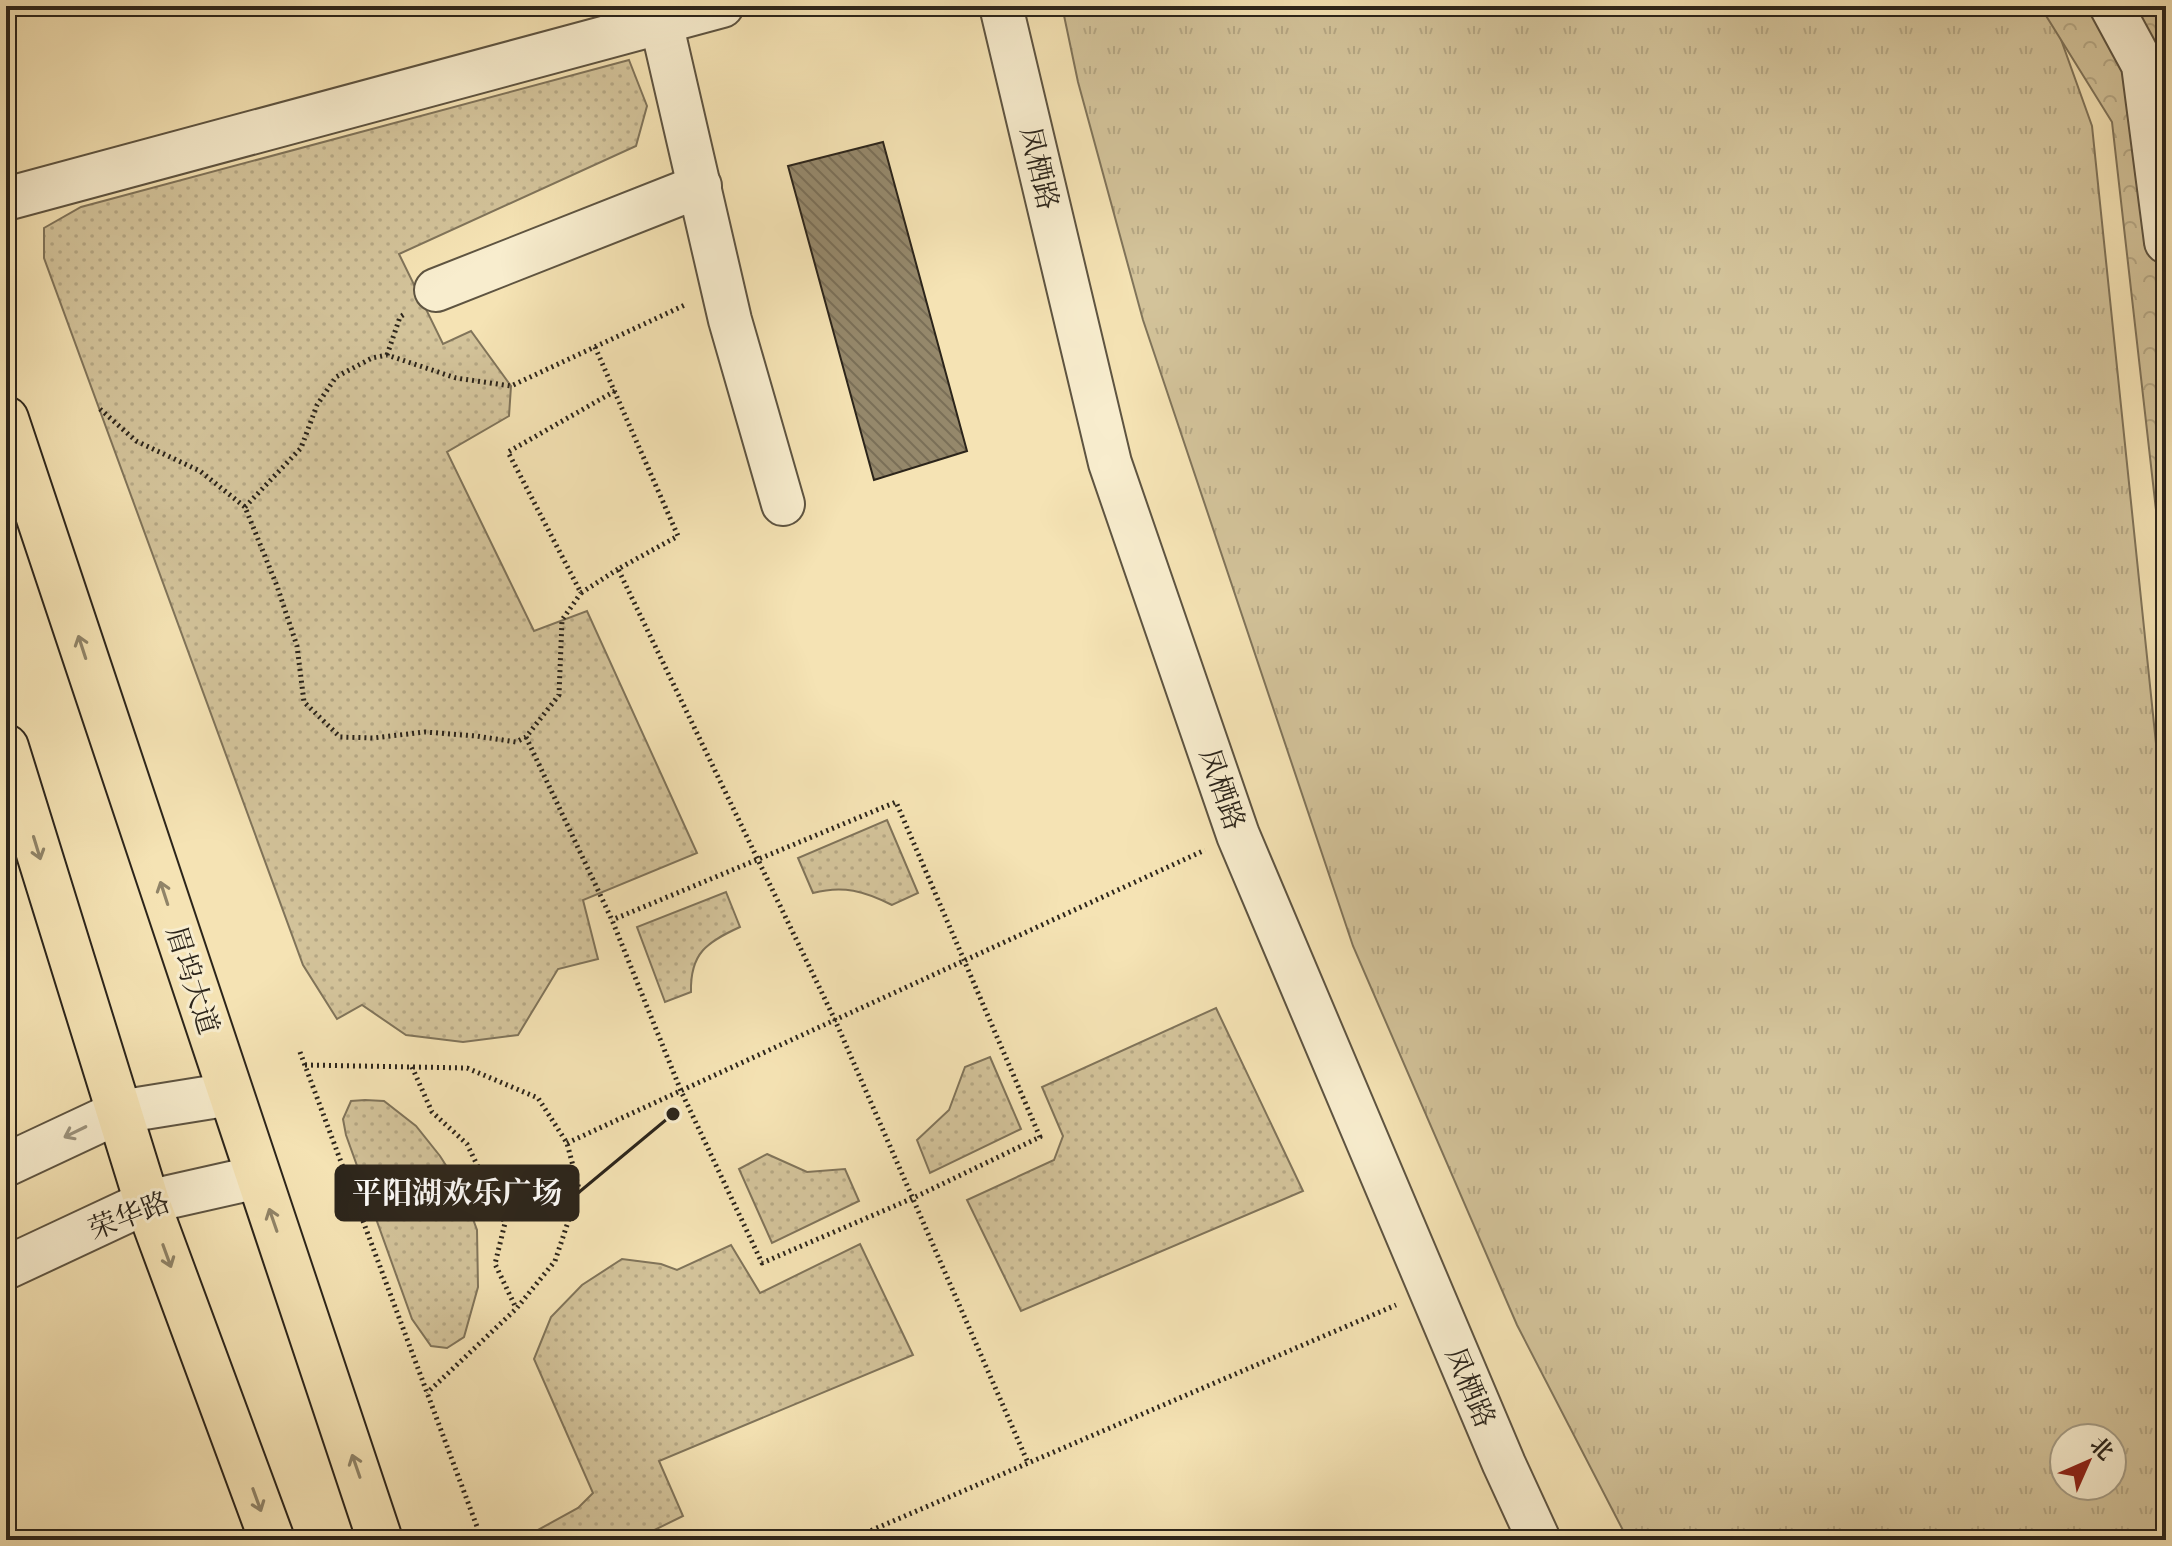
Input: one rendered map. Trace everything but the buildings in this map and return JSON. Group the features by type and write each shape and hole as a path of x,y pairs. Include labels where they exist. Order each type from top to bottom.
{"main road":[{"name":"眉坞大道","path":"6,419 380,1540"},
{"path":"6,747 147,1202 272,1540"}],"street":[{"path":"6,199 722,6"},
{"name":"凤栖路","path":"1001,6 1110,463 1238,835 1430,1291 1539,1540"},
{"path":"2111,6 2143,65 2166,242"},
{"path":"661,22 723,287 783,504"},
{"path":"436,290 700,186"},
{"path":"6,1165 119,1112 231,1094"},
{"name":"荣华路","path":"6,1268 147,1202 258,1177"}],"path":[{"path":"245,507 301,448 317,405 336,377 372,358 387,355 456,378 511,386 723,287"},
{"path":"100,409 136,441 200,471 245,507 297,646 304,702 340,737 373,738 425,732 516,742 526,737 559,695 562,620 581,593 678,536 595,347"},
{"path":"581,593 508,452 615,391"},
{"path":"618,569 835,1020 1028,1463"},
{"path":"526,737 612,920 681,1091 762,1263 913,1198 1040,1137 896,802 612,920"},
{"path":"567,1143 1238,835"},
{"path":"300,1052 482,1540"},
{"path":"305,1065 467,1068 538,1098 567,1143 579,1189 555,1261 516,1309 427,1393"},
{"path":"412,1067 432,1112 467,1144 505,1223 495,1264 516,1309"},
{"path":"849,1540 1430,1291"}],"green space":[{"path":"1062,6 2049,6 2092,126 2166,840 2166,1540 1628,1540 1517,1325 1353,946 1143,320 1078,82"},
{"path":"2040,6 2166,6 2166,598 2112,122"},
{"path":"629,60 647,106 636,146 399,254 443,344 471,331 511,386 509,416 447,452 534,631 587,611 697,853 583,900 598,959 558,969 518,1035 463,1042 406,1035 362,1005 337,1019 303,965 44,258 44,228 81,207"},
{"path":"887,820 918,893 892,905 853,891 813,893 798,858"},
{"path":"726,892 740,927 703,950 694,968 691,992 665,1002 637,927"},
{"path":"1216,1008 1303,1191 1021,1311 967,1200 1054,1160 1063,1136 1042,1087"},
{"path":"990,1057 1021,1129 930,1173 917,1140 949,1110 965,1067"},
{"path":"351,1101 384,1101 416,1126 463,1192 477,1230 478,1287 464,1337 447,1348 431,1346 412,1319 346,1135 343,1119"},
{"path":"767,1154 807,1172 845,1169 859,1201 772,1243 739,1169"},
{"path":"860,1244 913,1355 659,1461 683,1516 634,1540 526,1540 525,1537 578,1508 593,1493 534,1359 551,1317 582,1285 622,1259 661,1264 677,1270 731,1245 760,1293"}],"place":[{"name":"平阳湖欢乐广场","path":"673,1114"}]}
